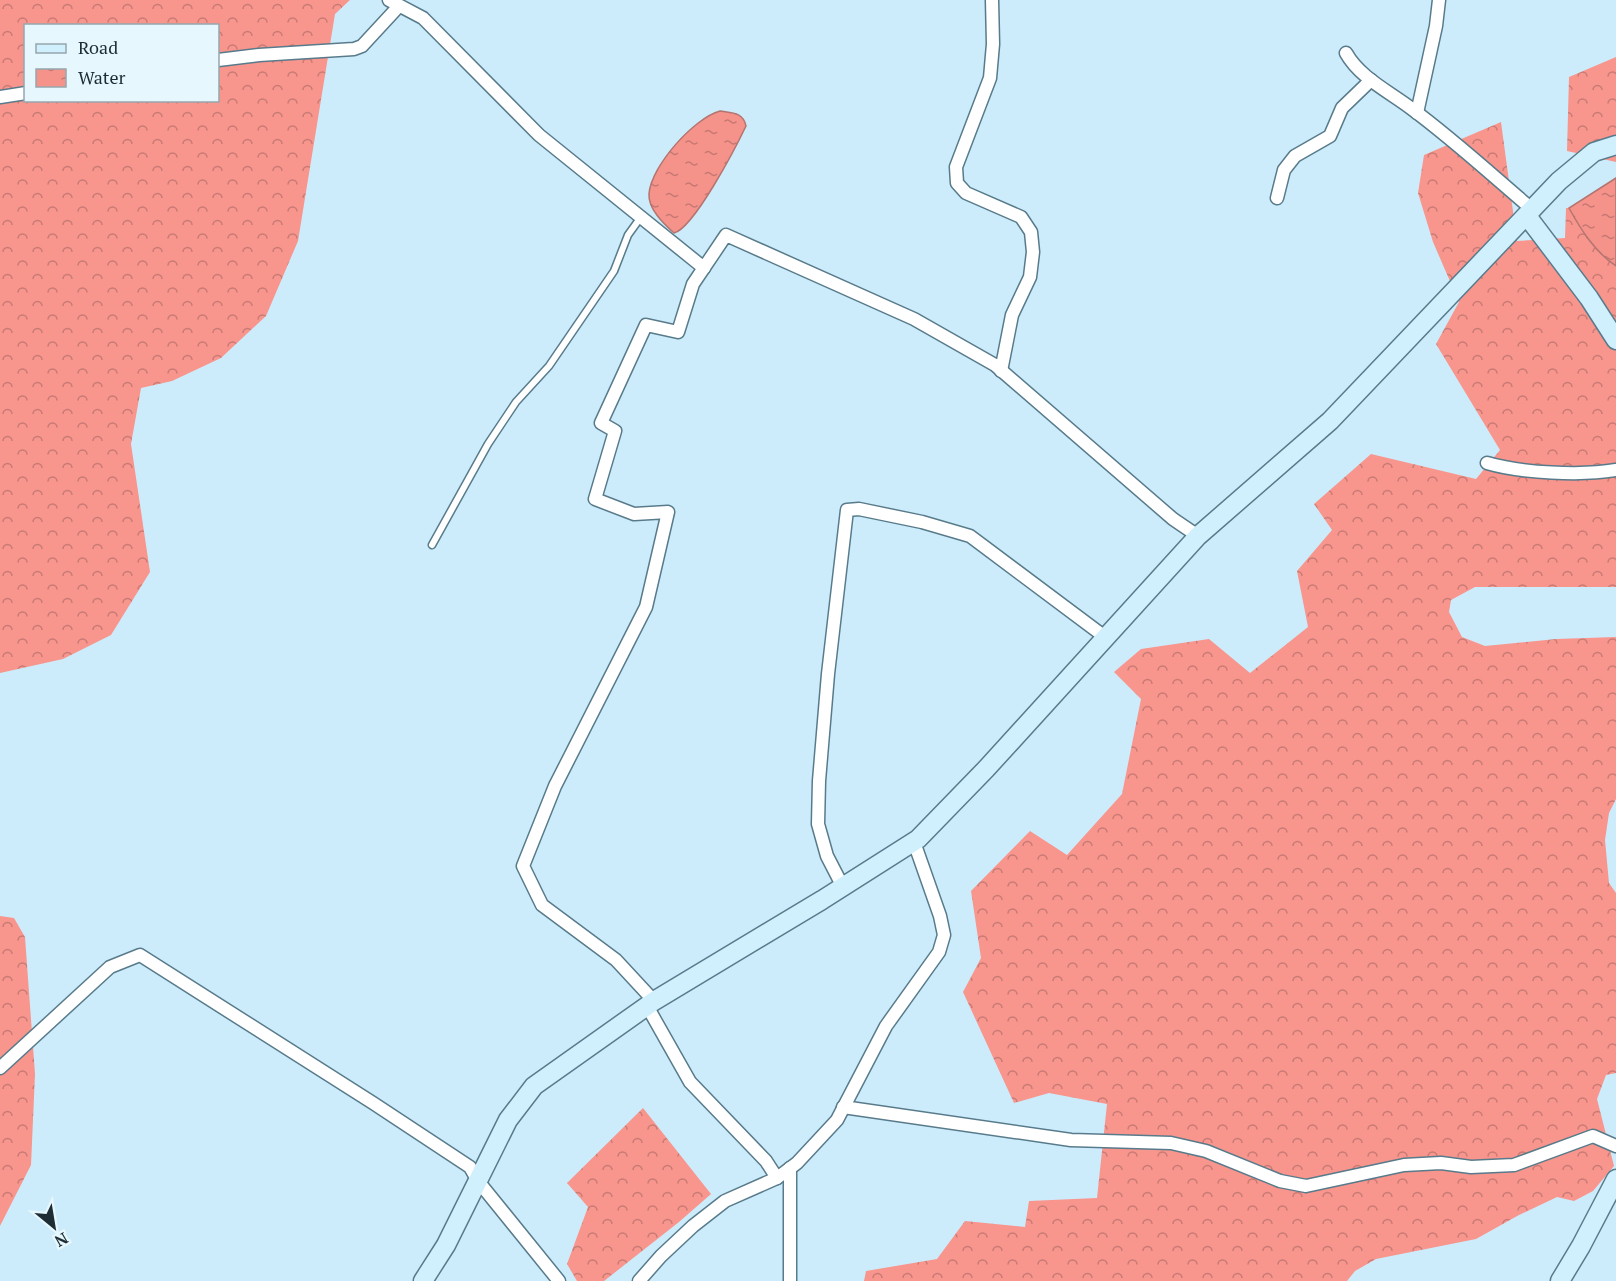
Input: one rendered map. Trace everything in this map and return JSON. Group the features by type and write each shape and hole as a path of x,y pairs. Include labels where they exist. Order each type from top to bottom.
{"street":[{"path":"992,0 993,44 990,78 956,167 957,183 966,193 1021,217 1031,232 1033,252 1030,277 1012,315 1002,371"},
{"path":"1417,113 1436,26 1439,0"},
{"path":"219,60 354,49 362,46 394,3 423,18 539,135 704,268"},
{"path":"1346,53 1352,63 1371,80 1417,113 1530,213 1616,340"},
{"path":"1277,198 1284,170 1295,156 1330,136 1342,108 1371,80"},
{"path":"0,97 24,93"},
{"path":"423,1281 446,1245 508,1120 534,1086 651,1003 914,842 986,769 1197,536 1330,421 1559,181 1594,153 1616,145"},
{"path":"777,1178 766,1161 690,1082 651,1003 616,960 542,905 523,866 555,786 646,607 668,512 634,514 595,499 615,431 601,423 646,325 678,332 693,284 726,235 914,319 1002,371 1173,519 1197,536"},
{"path":"1487,463 1534,471 1604,472 1616,470"},
{"path":"843,887 827,856 818,824 819,780 828,674 847,510 859,509 922,522 970,536 1105,637"},
{"path":"639,1281 661,1256 693,1226 725,1201 777,1178 790,1168 837,1120 886,1026 939,952 944,935 940,916 914,842"},
{"path":"0,1068 110,967 140,955 470,1167 478,1181 559,1281"},
{"path":"843,1107 1071,1140 1171,1143 1206,1151 1280,1181 1306,1186 1404,1165 1441,1163 1471,1167 1514,1165 1593,1136 1616,1146"},
{"path":"790,1168 790,1281"},
{"path":"1560,1281 1616,1179"}],"lane":[{"path":"432,545 488,444 516,402 549,366 614,271 628,235 641,217"}],"green space":[{"path":"0,0 350,0 335,14 298,241 266,316 221,358 172,381 141,388 131,444 150,572 111,635 63,659 0,673"},
{"path":"1616,57 1616,162 1567,151 1569,77"},
{"path":"1501,122 1517,241 1565,238 1566,208 1569,208 1589,240 1616,266 1616,587 1475,587 1451,600 1449,612 1462,637 1485,646 1556,639 1616,637 1616,799 1609,813 1605,840 1609,883 1616,893 1616,1073 1606,1075 1597,1099 1614,1166 1593,1191 1574,1201 1557,1197 1476,1239 1376,1259 1355,1271 1347,1281 864,1281 866,1271 937,1259 965,1221 1025,1227 1029,1201 1097,1198 1107,1104 1049,1093 1014,1103 963,992 981,958 971,891 1030,831 1067,855 1122,794 1141,699 1114,672 1141,649 1209,639 1250,673 1308,627 1297,571 1332,530 1314,504 1371,454 1476,479 1500,450 1436,344 1459,302 1433,242 1418,193 1424,155"},
{"path":"0,916 14,918 25,937 35,1074 31,1165 0,1226"},
{"path":"643,1108 711,1194 604,1281 577,1281 567,1264 588,1207 567,1183"}],"water":[{"path":"720,111 740,116 746,126 703,202 682,228 674,233 657,216 651,205 649,194 652,183 665,157 687,133 710,115"},
{"path":"1616,178 1616,266 1589,240 1569,208"}]}
